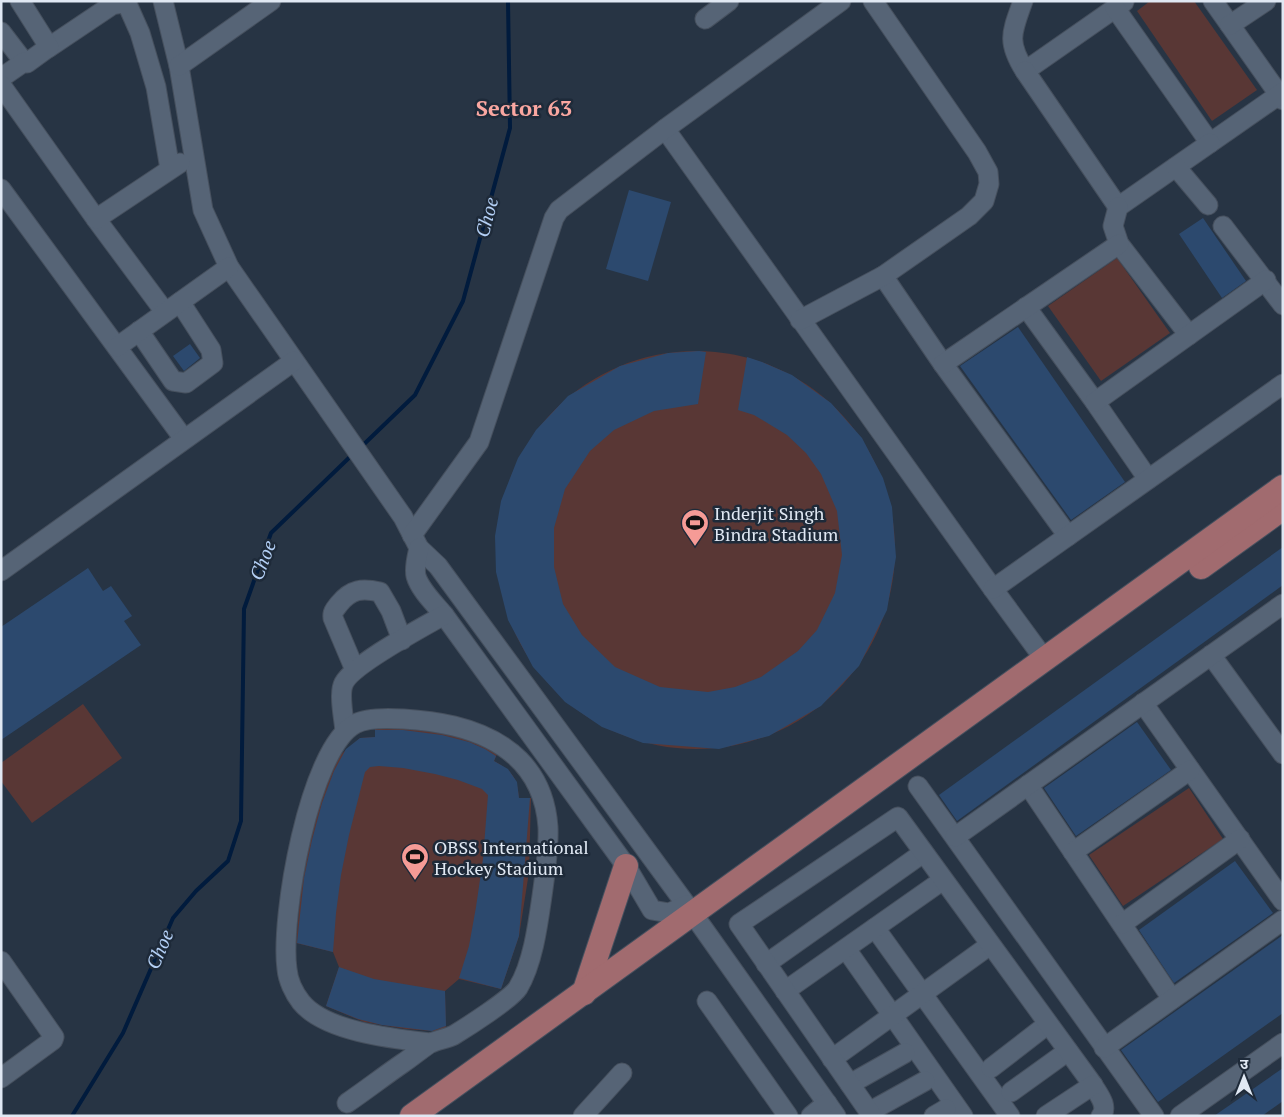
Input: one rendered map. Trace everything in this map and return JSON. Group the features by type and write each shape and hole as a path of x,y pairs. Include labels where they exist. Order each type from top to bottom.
{"main road":[{"path":"412,1116 694,915 1283,487"},
{"path":"436,1116 694,915 1283,508"},
{"path":"584,993 626,866"}],"street":[{"path":"20,1 49,45 48,48"},
{"path":"163,1 179,66 203,210 229,267 403,517 416,542 438,566 599,783 832,1109 811,1116"},
{"path":"179,66 271,1"},
{"path":"705,19 729,1"},
{"path":"694,915 652,910 626,866 419,583 415,566 416,542 479,442 554,218 565,204 841,1"},
{"path":"800,320 883,276 969,216 984,201 989,184 988,172 978,152 873,1"},
{"path":"1023,1 1012,33 1015,56 1118,207"},
{"path":"1189,335 1118,244 1113,226 1118,207 1281,96 1213,1"},
{"path":"1230,25 1266,1"},
{"path":"1,78 24,62 27,63 112,5 123,3 128,6 140,33 156,87 170,169"},
{"path":"1025,71 1120,5 1210,143"},
{"path":"1,32 24,62"},
{"path":"1,85 96,219 211,350 213,363 186,384 173,381 139,331"},
{"path":"665,129 1045,660"},
{"path":"96,219 194,153"},
{"path":"1176,166 1208,205"},
{"path":"1,189 184,440"},
{"path":"1223,226 1266,280 1283,305"},
{"path":"944,364 1118,244"},
{"path":"116,347 229,267"},
{"path":"883,276 1068,536"},
{"path":"1096,402 1266,280"},
{"path":"1026,307 1096,402 1148,479"},
{"path":"1,570 294,361"},
{"path":"993,589 1283,384"},
{"path":"355,670 333,618 335,609 347,595 355,591 380,592 392,611 402,640"},
{"path":"955,837 1283,604"},
{"path":"345,731 342,686 348,676 444,615"},
{"path":"1211,654 1283,754"},
{"path":"1143,703 1283,901"},
{"path":"347,1103 431,1043 451,1036 504,1001 517,989 528,964 539,921 548,828 545,805 536,781 516,754 493,739 470,730 442,723 371,719 355,723 337,739 323,767 295,861 286,933 287,970 290,983 302,1003 317,1015 350,1030 386,1038 431,1043"},
{"path":"1073,852 1190,770"},
{"path":"576,797 599,783"},
{"path":"1028,785 1172,999"},
{"path":"918,786 1154,1116"},
{"path":"924,1081 870,1114 738,924 898,817 1093,1085 1105,1107 1101,1116"},
{"path":"1122,924 1240,839"},
{"path":"766,964 924,853"},
{"path":"785,991 943,880"},
{"path":"1104,1048 1283,920"},
{"path":"874,928 1010,1116"},
{"path":"803,1069 830,1055 892,1016 990,945"},
{"path":"846,948 892,1016 947,1114"},
{"path":"1,961 54,1037 53,1040 1,1078"},
{"path":"707,1000 788,1116"},
{"path":"991,1068 1048,1024"},
{"path":"1180,1116 1204,1109 1283,1043"},
{"path":"1012,1092 1068,1051"},
{"path":"850,1084 905,1053"},
{"path":"586,1115 622,1073"},
{"path":"1046,1116 1093,1085"}],"shaded area":[{"path":"1150,1 1194,1 1257,90 1212,121 1137,11"},
{"path":"1117,258 1170,333 1101,381 1048,306"},
{"name":"Inderjit Singh Bindra Stadium","path":"696,351 735,355 772,366 807,385 837,409 861,439 880,474 891,511 895,550 891,589 880,626 861,661 837,691 807,715 772,734 735,745 696,749 657,745 620,734 585,715 555,691 531,661 512,626 501,589 497,550 501,511 512,474 531,439 555,409 585,385 620,366 657,355"},
{"path":"83,704 122,758 32,823 1,781 1,763"},
{"name":"OBSS International Hockey Stadium","path":"375,726 418,728 464,736 499,750 494,761 512,775 517,785 519,798 531,798 529,872 519,936 501,989 459,979 445,991 446,1032 406,1029 364,1022 326,1006 339,967 333,952 296,943 301,889 315,814 331,763 360,738 375,737"},
{"path":"1189,788 1223,839 1123,906 1089,855"}],"building":[{"path":"629,190 671,202 648,281 606,269"},
{"path":"1203,218 1246,281 1222,298 1179,234"},
{"path":"1018,327 1125,482 1071,520 960,366"},
{"path":"190,344 200,358 184,371 173,356"},
{"path":"706,352 698,404 654,411 614,430 590,451 565,489 554,528 554,567 563,604 582,635 615,667 660,687 708,692 735,687 761,677 798,651 817,630 835,593 842,555 837,511 821,474 806,453 787,435 754,415 738,410 747,357 792,375 831,403 862,438 883,478 892,507 896,557 887,610 859,666 821,706 769,736 719,749 643,743 602,727 565,702 533,667 508,620 496,572 495,536 501,501 518,458 536,430 568,396 620,366 668,353"},
{"path":"1283,547 1283,585 957,821 939,795"},
{"path":"88,568 103,591 111,586 132,616 124,621 141,645 1,740 1,627"},
{"path":"1137,722 1171,770 1076,836 1044,788"},
{"path":"375,730 403,730 442,735 469,742 485,749 496,756 494,761 508,769 517,782 519,798 530,798 519,936 501,989 459,978 469,946 476,907 483,859 488,795 482,789 435,774 379,766 370,767 365,772 341,875 333,952 297,943 304,878 322,803 334,771 346,749 360,738 375,737"},
{"path":"1235,861 1273,913 1174,983 1139,930"},
{"path":"1283,935 1283,1013 1158,1102 1121,1050"},
{"path":"339,967 374,979 445,991 446,1026 432,1031 382,1025 358,1019 326,1006"},
{"path":"1283,1068 1283,1101 1262,1116 1214,1116"}],"waterway":[{"name":"Choe","path":"360,448 415,395 463,301 510,128 508,1"},
{"name":"Choe","path":"72,1116 123,1033 173,918 196,891 228,861 241,821 244,609 271,533 353,454"}],"place":[{"name":"Inderjit Singh Bindra Stadium","path":"695,547"},
{"name":"OBSS International Hockey Stadium","path":"415,881"}],"district":[{"name":"Sector 63","path":"524,107"}]}
